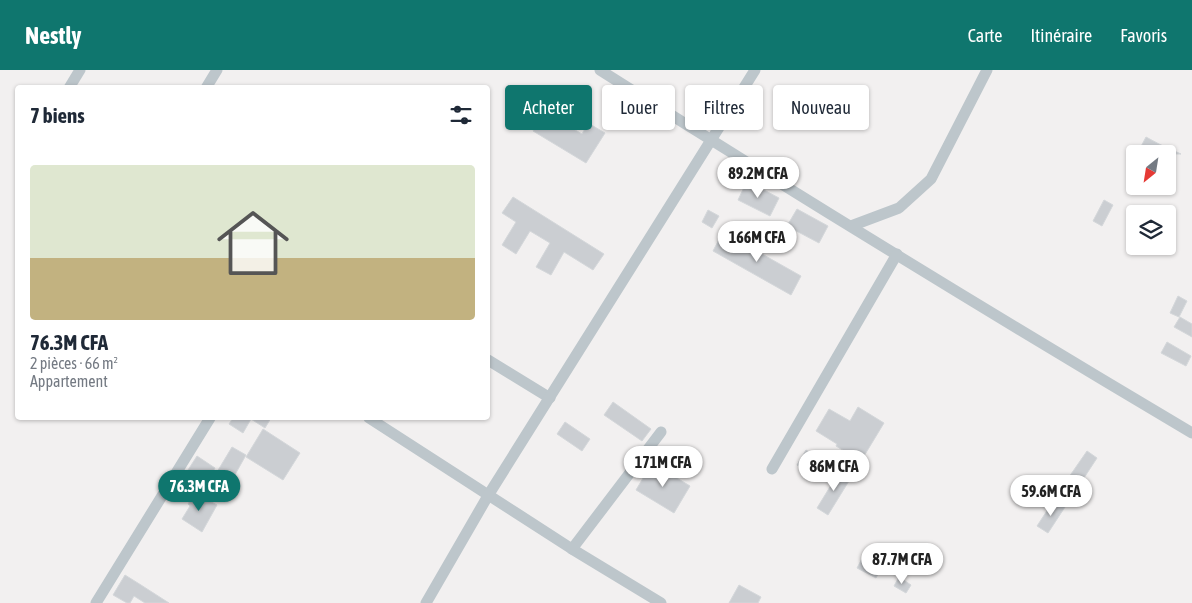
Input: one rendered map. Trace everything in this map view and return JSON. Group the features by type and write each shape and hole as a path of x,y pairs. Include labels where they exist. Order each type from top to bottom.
{"street":[{"path":"71,85 80,70"},
{"path":"208,85 217,70"},
{"path":"600,70 1097,377 1192,433"},
{"path":"426,603 489,494 755,70"},
{"path":"852,226 899,208 931,179 987,70"},
{"path":"772,469 897,254"},
{"path":"490,361 550,398"},
{"path":"96,603 209,420"},
{"path":"372,420 572,549 661,603"},
{"path":"572,549 661,432"}],"building":[{"path":"592,125 605,133 586,163 533,131 575,130 582,134 584,130 592,130"},
{"path":"1146,137 1161,145 1142,145"},
{"path":"747,181 779,198 770,216 738,200"},
{"path":"513,197 604,254 593,270 564,252 551,275 536,267 550,243 530,231 516,254 502,245 516,222 502,213"},
{"path":"1104,200 1113,205 1102,226 1093,221"},
{"path":"797,209 828,226 819,243 787,226"},
{"path":"708,210 719,216 712,228 702,222"},
{"path":"723,232 801,276 791,295 713,251"},
{"path":"1178,296 1187,301 1179,317 1170,313"},
{"path":"1180,317 1192,324 1192,337 1174,327"},
{"path":"1167,342 1191,356 1186,366 1161,353"},
{"path":"613,402 651,429 642,441 604,415"},
{"path":"858,407 884,423 861,461 816,431 829,409 850,421"},
{"path":"232,420 250,420 243,433 229,424"},
{"path":"253,420 270,420 265,428"},
{"path":"565,422 590,439 582,451 557,434"},
{"path":"263,429 300,453 283,480 246,457"},
{"path":"232,447 246,455 232,480 217,472"},
{"path":"806,450 826,463 817,477 797,465"},
{"path":"1087,451 1097,458 1080,484 1069,477"},
{"path":"197,456 215,468 207,482 204,480 197,491 183,482"},
{"path":"652,463 690,486 674,513 636,490"},
{"path":"841,469 852,476 828,515 817,508"},
{"path":"195,493 217,505 202,532 182,519"},
{"path":"1054,500 1065,507 1048,533 1037,526"},
{"path":"864,555 883,565 876,578 857,568"},
{"path":"125,575 169,603 145,603 134,596 130,603 127,603 113,595"},
{"path":"899,577 911,585 906,593 894,586"},
{"path":"739,585 761,597 758,603 729,603"}]}
